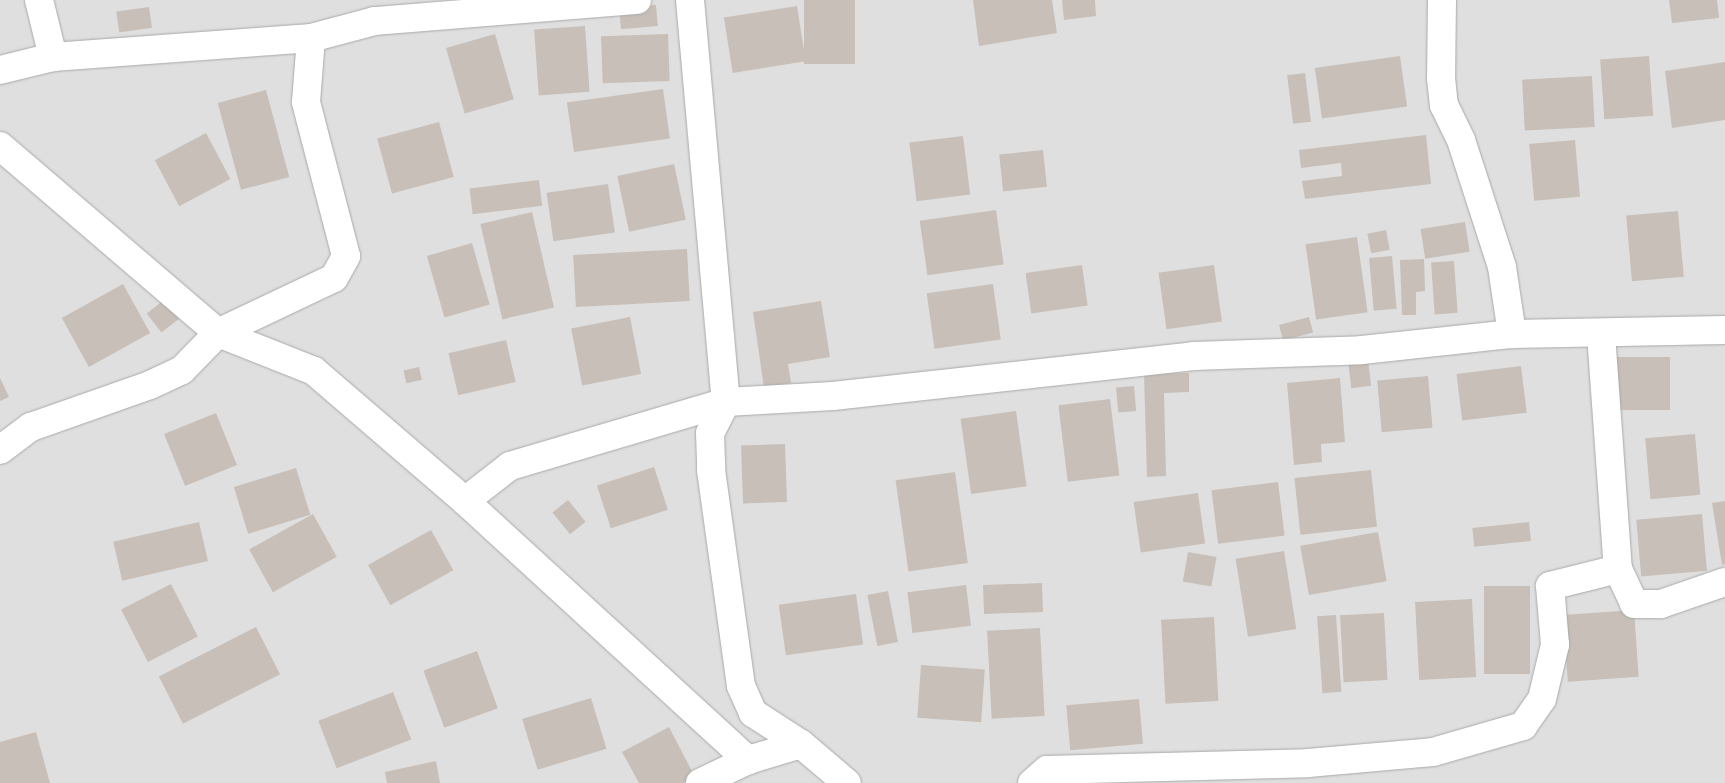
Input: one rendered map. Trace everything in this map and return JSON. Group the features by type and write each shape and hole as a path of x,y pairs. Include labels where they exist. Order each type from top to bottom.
{"street":[{"path":"39,0 52,57"},
{"path":"0,70 52,57 311,38 375,21 637,0"},
{"path":"690,0 726,402 710,433 711,470 740,686 752,713 748,760"},
{"path":"1442,0 1441,78 1444,105 1461,140 1502,267 1512,334"},
{"path":"0,450 31,427 150,385 182,370 218,333 334,278 346,256 306,102 311,38"},
{"path":"0,146 218,333 314,371 466,501 748,760"},
{"path":"466,501 510,466 726,402 833,396 1194,356 1362,350 1512,334 1602,334 1725,330"},
{"path":"1602,334 1618,569 1634,604 1660,604 1725,582"},
{"path":"1032,783 1047,770 1308,763 1433,752 1523,726 1542,699 1554,645 1550,586 1618,569"},
{"path":"752,713 801,744 847,783"},
{"path":"700,783 748,760 801,744"}],"shaded area":[{"path":"0,0 1725,0 1725,783 0,783"}],"building":[{"path":"804,0 855,0 855,64 804,64"},
{"path":"973,0 1052,0 1057,33 979,46"},
{"path":"1062,0 1095,0 1096,16 1064,20"},
{"path":"1669,0 1717,0 1719,18 1672,23"},
{"path":"656,5 658,26 621,29 619,8"},
{"path":"797,6 806,61 733,73 724,18"},
{"path":"149,7 152,28 119,32 116,12"},
{"path":"585,26 590,92 539,95 534,30"},
{"path":"495,34 514,99 465,113 446,48"},
{"path":"668,34 670,81 603,83 601,36"},
{"path":"1400,56 1407,107 1322,118 1315,68"},
{"path":"1649,56 1653,116 1604,119 1600,59"},
{"path":"1725,62 1725,120 1672,128 1665,71"},
{"path":"1305,73 1311,122 1293,124 1287,75"},
{"path":"1592,76 1595,127 1525,131 1522,80"},
{"path":"663,89 670,139 574,152 567,102"},
{"path":"266,90 289,177 241,190 218,103"},
{"path":"439,122 454,177 392,194 377,139"},
{"path":"206,133 230,179 179,206 155,160"},
{"path":"1426,135 1431,184 1305,199 1302,181 1342,176 1341,163 1301,168 1299,150"},
{"path":"963,136 970,195 917,201 909,143"},
{"path":"1575,140 1580,197 1534,201 1529,144"},
{"path":"1043,150 1047,187 1003,191 999,155"},
{"path":"674,164 686,220 629,232 617,176"},
{"path":"539,180 542,206 473,214 470,189"},
{"path":"608,184 615,233 553,241 547,193"},
{"path":"996,210 1004,264 927,275 920,221"},
{"path":"1678,211 1684,277 1632,281 1626,216"},
{"path":"532,212 554,307 502,319 480,224"},
{"path":"1465,222 1470,252 1425,259 1421,229"},
{"path":"1386,230 1390,250 1371,253 1367,234"},
{"path":"1357,237 1368,312 1316,319 1306,244"},
{"path":"472,243 490,305 444,317 427,256"},
{"path":"687,249 690,301 576,307 573,255"},
{"path":"1392,256 1397,309 1374,311 1369,258"},
{"path":"1424,259 1425,291 1416,292 1416,315 1402,315 1400,260"},
{"path":"1454,261 1458,313 1435,314 1431,263"},
{"path":"1082,265 1088,306 1031,314 1026,273"},
{"path":"1214,265 1222,321 1166,329 1159,273"},
{"path":"123,284 150,333 89,367 62,318"},
{"path":"993,284 1001,339 934,349 927,293"},
{"path":"164,300 179,319 161,332 147,314"},
{"path":"821,301 830,357 788,364 791,383 764,388 753,312"},
{"path":"630,317 641,374 582,385 571,328"},
{"path":"1309,317 1313,332 1283,340 1279,325"},
{"path":"506,340 516,382 458,395 449,353"},
{"path":"1611,357 1670,357 1670,410 1611,410"},
{"path":"1368,360 1371,386 1351,388 1348,362"},
{"path":"1521,366 1527,413 1462,421 1456,374"},
{"path":"419,367 422,380 406,383 403,371"},
{"path":"1189,373 1189,392 1164,393 1166,476 1147,477 1144,374"},
{"path":"1428,376 1433,428 1382,432 1377,380"},
{"path":"0,378 9,397 0,401"},
{"path":"1340,378 1345,442 1321,444 1322,462 1294,465 1287,383"},
{"path":"1134,386 1136,411 1118,412 1116,388"},
{"path":"1110,399 1119,475 1068,482 1058,405"},
{"path":"1016,411 1027,486 971,494 961,419"},
{"path":"216,413 237,465 185,486 164,434"},
{"path":"1695,434 1700,495 1651,499 1645,438"},
{"path":"785,444 787,502 743,504 741,446"},
{"path":"654,467 668,510 611,528 597,486"},
{"path":"296,468 310,515 248,534 234,487"},
{"path":"1371,470 1377,527 1300,535 1294,478"},
{"path":"955,472 968,563 908,571 896,480"},
{"path":"1278,482 1285,536 1218,544 1211,490"},
{"path":"1198,493 1205,544 1141,553 1134,502"},
{"path":"568,500 586,522 570,534 552,513"},
{"path":"1725,501 1725,564 1722,565 1712,503"},
{"path":"313,514 337,557 273,592 249,549"},
{"path":"1702,514 1707,571 1641,577 1636,520"},
{"path":"199,522 208,561 122,581 113,542"},
{"path":"1529,522 1531,541 1474,547 1472,528"},
{"path":"431,530 453,570 390,605 368,565"},
{"path":"1378,532 1387,581 1309,595 1300,546"},
{"path":"1284,551 1296,629 1248,637 1236,559"},
{"path":"1188,552 1217,557 1211,587 1183,582"},
{"path":"1042,583 1043,612 984,614 983,585"},
{"path":"171,584 198,637 148,662 121,609"},
{"path":"966,585 971,626 912,633 907,592"},
{"path":"1484,586 1530,586 1530,674 1484,674"},
{"path":"888,591 898,642 877,646 867,595"},
{"path":"856,594 863,645 786,655 779,605"},
{"path":"1472,599 1476,677 1419,680 1415,602"},
{"path":"1634,610 1639,677 1568,682 1563,615"},
{"path":"1384,613 1388,680 1344,682 1340,615"},
{"path":"1336,615 1341,692 1322,693 1317,616"},
{"path":"1214,617 1218,701 1165,704 1161,620"},
{"path":"256,627 280,674 183,724 159,676"},
{"path":"1040,628 1045,716 992,719 987,631"},
{"path":"477,651 498,708 444,728 423,670"},
{"path":"921,665 985,669 981,722 917,718"},
{"path":"393,692 411,740 337,768 318,721"},
{"path":"591,698 606,749 538,770 522,719"},
{"path":"1139,699 1143,744 1070,750 1066,705"},
{"path":"669,727 695,777 683,783 639,783 622,752"},
{"path":"36,732 50,783 0,783 0,742"},
{"path":"436,761 440,783 387,783 385,772"}]}
